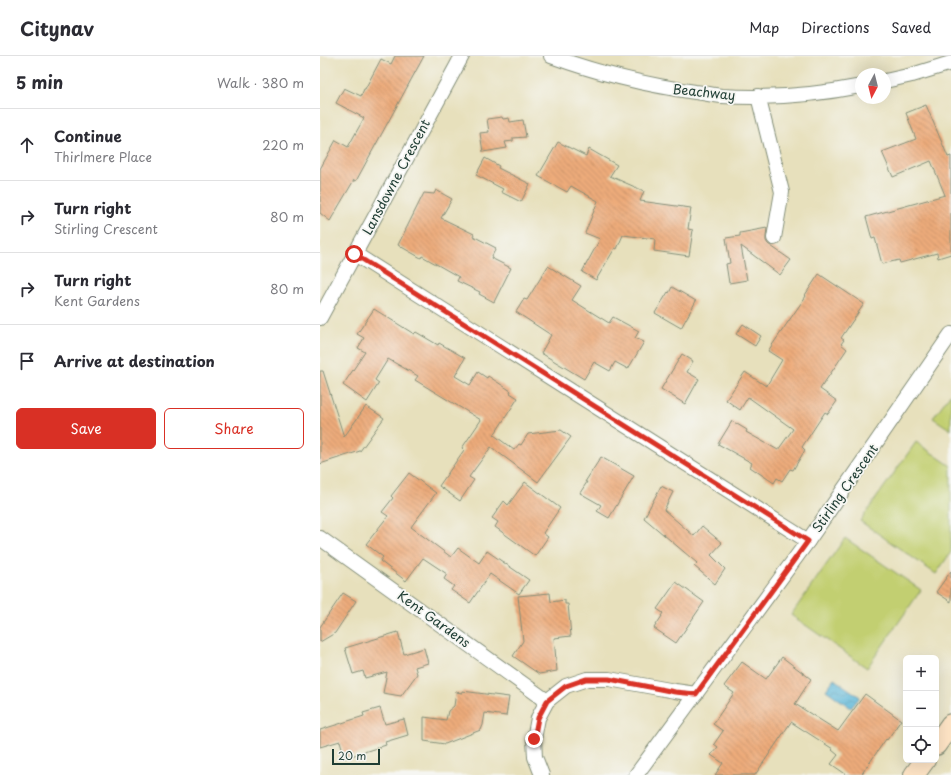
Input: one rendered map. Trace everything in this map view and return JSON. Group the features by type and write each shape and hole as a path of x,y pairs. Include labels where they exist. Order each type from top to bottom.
{"main road":[{"path":"939,741 951,724"}],"street":[{"name":"Lansdowne Crescent","path":"320,318 462,56"},
{"name":"Beachway","path":"551,56 581,67 626,79 673,89 721,96 768,96 814,93 855,87"},
{"path":"891,80 951,63"},
{"path":"758,96 782,192 774,238"},
{"path":"354,254 808,541"},
{"name":"Stirling Crescent","path":"636,775 808,541 951,334"},
{"name":"Kent Gardens","path":"320,538 547,701"},
{"path":"542,775 536,757 534,739 538,718 547,701 566,686 586,679 609,679 675,692 696,694"}],"green space":[{"path":"951,393 951,430 933,418"},
{"path":"916,442 951,466 951,552 936,574 860,521"},
{"path":"845,538 921,590 867,668 791,615"}],"water":[{"path":"834,679 860,697 851,708 826,690"}],"building":[{"path":"395,56 424,56 356,181 354,180 330,221 320,213 320,169 336,140 348,147 364,118 336,103 344,88 361,96 381,59 391,64"},
{"path":"926,105 948,157 951,156 951,254 938,258 937,253 900,263 899,260 882,264 875,238 872,239 866,217 945,195 931,161 893,177 882,152 916,139 906,113"},
{"path":"502,117 503,119 509,118 510,122 523,120 526,137 513,138 513,141 505,142 507,148 483,152 480,133 489,132 487,119"},
{"path":"558,142 586,156 589,149 617,165 610,176 644,191 640,201 691,208 688,229 693,230 689,256 654,251 655,239 623,235 617,249 615,248 596,280 582,272 600,239 585,233 598,201 571,186 567,192 538,176"},
{"path":"485,158 499,166 498,168 530,184 521,202 501,192 503,189 476,175"},
{"path":"436,190 452,199 441,218 474,234 473,236 496,248 491,258 511,268 494,302 479,294 480,292 457,281 459,277 422,256 421,258 398,245 424,193 434,194"},
{"path":"767,228 766,241 768,244 791,260 780,275 741,246 747,280 729,283 726,264 730,263 726,238 740,236 740,233"},
{"path":"548,266 581,286 572,300 609,323 613,317 639,331 635,338 644,342 628,369 615,362 610,371 594,362 584,379 541,353 551,335 516,312 524,299 527,300"},
{"path":"819,274 864,304 841,338 844,340 841,344 847,349 820,389 837,401 828,414 825,412 802,447 805,450 793,470 790,469 782,481 777,478 774,483 750,467 752,463 718,444 732,421 747,430 746,432 778,450 793,429 748,397 740,410 726,400 745,372 766,386 766,384 767,385 782,360 768,351 806,296 805,295"},
{"path":"672,287 696,301 681,328 655,313"},
{"path":"374,309 414,334 416,332 465,358 455,376 470,385 478,372 487,378 488,376 511,391 510,393 518,398 494,435 514,450 519,444 521,445 528,434 561,430 571,437 538,482 491,447 469,477 474,480 460,501 439,486 464,450 462,448 481,420 415,380 418,376 388,359 375,380 379,383 367,402 343,385 365,352 358,348 364,338 357,334"},
{"path":"743,324 761,336 755,346 736,334"},
{"path":"682,354 693,361 687,372 699,379 685,404 661,389"},
{"path":"320,371 323,371 344,437 366,406 384,418 360,451 320,464"},
{"path":"601,457 634,476 609,518 597,511 601,505 580,493 587,482 585,482"},
{"path":"409,473 436,493 411,527 451,557 458,548 479,563 487,551 529,580 519,594 490,574 470,603 451,590 454,586 444,579 447,574 423,558 406,581 380,561 383,557 366,544 388,516 382,512 393,498 391,496"},
{"path":"525,482 560,508 543,533 548,537 535,556 495,527 498,522 492,518 504,501 508,505"},
{"path":"661,486 673,492 664,510 694,536 702,526 722,543 711,555 725,569 715,584 694,566 697,563 644,518"},
{"path":"951,571 951,602 936,592"},
{"path":"676,582 704,602 676,643 654,628 663,613 657,609"},
{"path":"343,593 356,601 335,633 320,642 320,627"},
{"path":"550,593 551,602 565,600 565,604 568,604 571,636 554,638 557,671 539,674 513,656 523,641 518,596"},
{"path":"398,632 404,654 424,648 428,663 415,667 417,674 401,696 383,693 387,672 365,678 363,671 353,674 345,648"},
{"path":"782,657 811,679 795,704 838,731 865,694 901,720 861,775 847,775 831,764 838,755 832,750 833,749 791,722 755,775 715,775 723,763 711,755 718,747 714,744 723,731 713,724 734,693 724,686 742,662 766,679"},
{"path":"462,691 509,697 506,716 485,713 481,730 445,744 424,741 424,717 446,720 448,711 454,706 456,692 462,693"},
{"path":"380,708 385,724 404,719 408,735 385,742 386,745 345,758 340,741 320,747 320,730 364,716 363,713"}],"route":[{"path":"354,254 808,541 696,694 675,692 609,679 586,679 566,686 547,701 538,718 534,739"}]}
